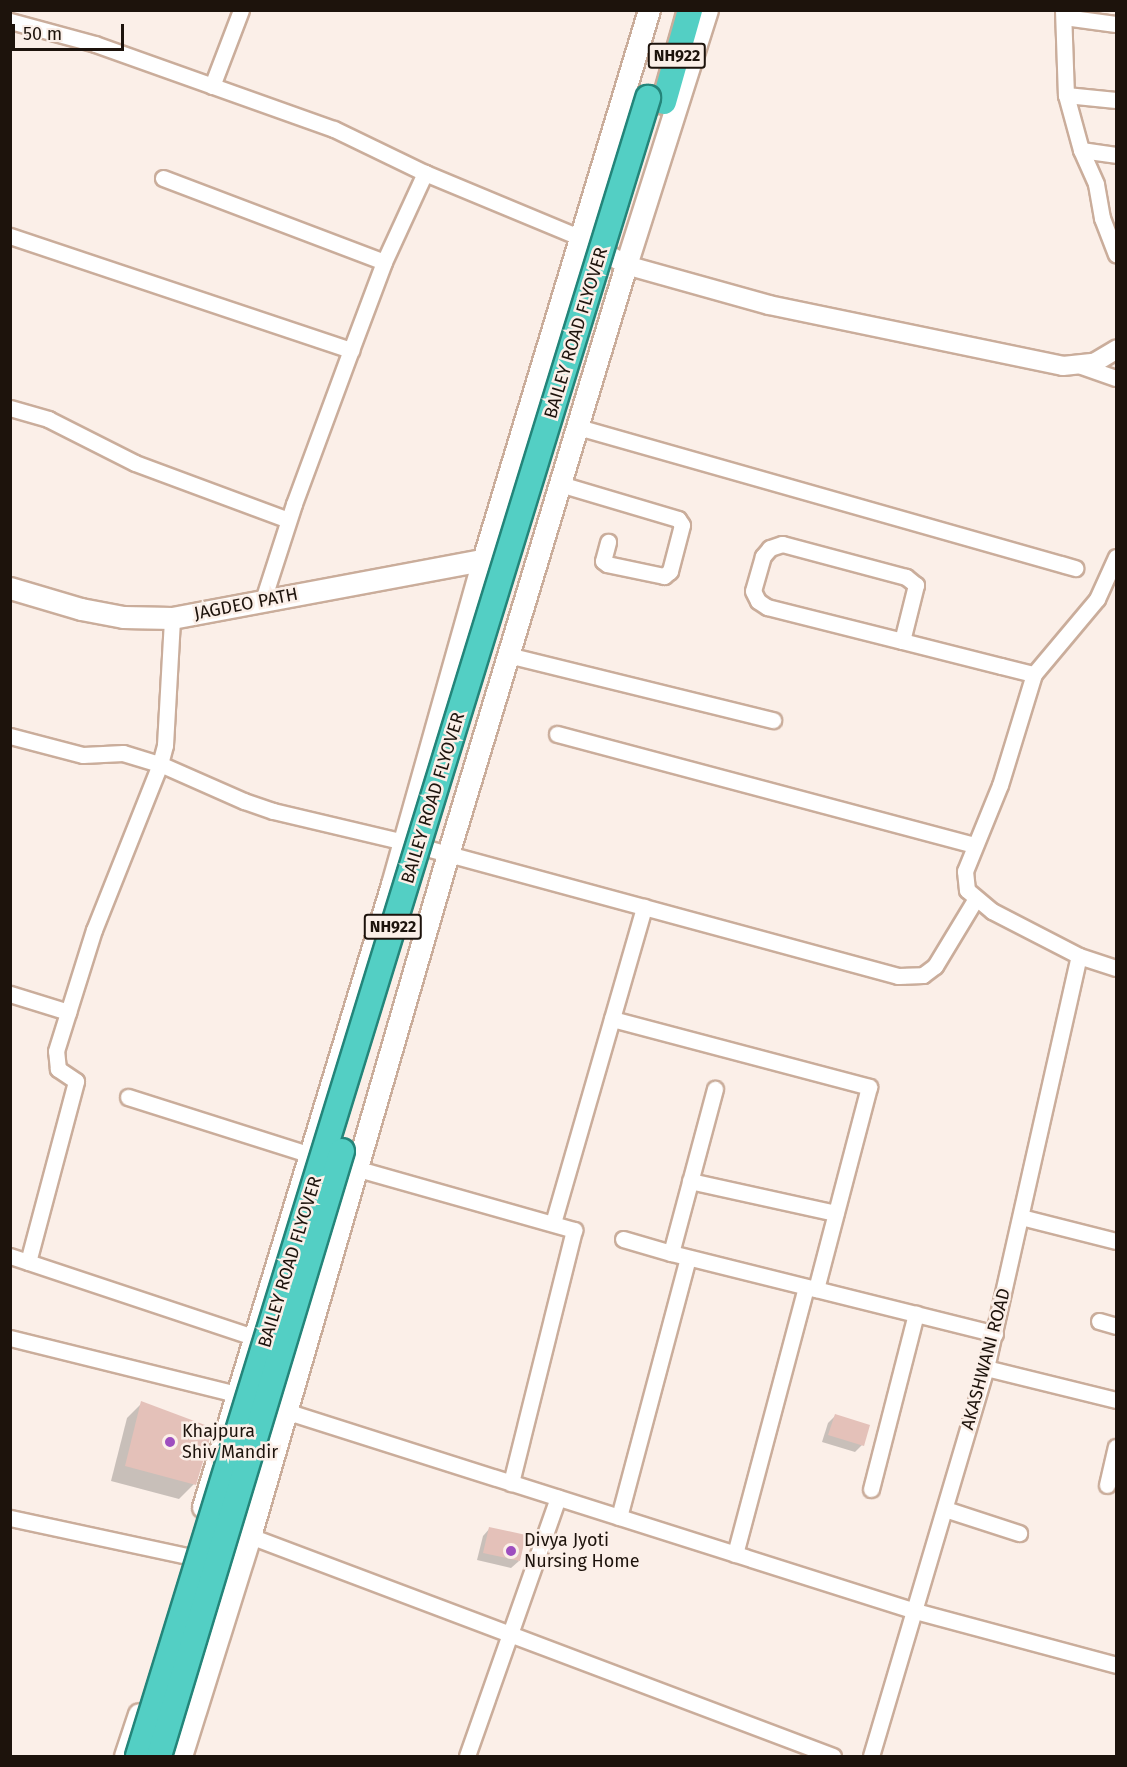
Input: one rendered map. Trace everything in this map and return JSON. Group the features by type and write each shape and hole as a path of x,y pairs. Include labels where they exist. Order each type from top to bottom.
{"highway":[{"name":"BAILEY ROAD FLYOVER","path":"159,1756 656,100 674,10"},
{"name":"BAILEY ROAD FLYOVER","path":"138,1756 656,100 690,10"}],"main road":[{"path":"125,1756 188,1556 404,842 483,560 649,10"},
{"path":"181,1756 287,1412 355,1168 448,854 626,265 707,10"},
{"path":"504,490 553,507"},
{"name":"JAGDEO PATH","path":"10,588 81,609 123,617 172,618 483,560"},
{"path":"474,594 522,609"}],"street":[{"path":"212,86 241,10"},
{"path":"1116,24 1063,14 1065,95 1081,150 1096,184 1102,218 1116,255"},
{"path":"10,21 95,44 334,129 425,173 579,237 626,265 769,306 1063,366 1081,366 1105,358 1116,350"},
{"path":"1065,95 1116,100"},
{"path":"1081,150 1116,155"},
{"path":"263,600 288,520 384,262 425,173"},
{"path":"163,178 384,262"},
{"path":"10,236 351,351"},
{"path":"1081,366 1116,378"},
{"path":"10,408 48,419 135,463 288,520"},
{"path":"578,428 1075,568"},
{"path":"560,484 678,519 682,525 670,571 664,576 607,564 603,561 608,542"},
{"path":"902,641 916,585 906,577 782,544 770,548 763,556 753,591 758,601 767,607 902,641 1034,674"},
{"path":"1116,558 1097,599 1034,674 1000,785 965,871 967,890 975,900 1079,956 1116,968"},
{"path":"28,1262 75,1081 58,1069 56,1060 68,1012 94,930 160,764 170,699 172,618"},
{"path":"508,655 773,720"},
{"path":"557,734 975,845"},
{"path":"10,736 82,755 119,752 160,764 244,801 273,811 404,842 898,976 923,975 935,966 975,900"},
{"path":"553,1223 644,907"},
{"name":"AKASHWANI ROAD","path":"871,1756 995,1334 1079,956"},
{"path":"10,994 68,1012"},
{"path":"612,1019 869,1087 836,1214 811,1288 735,1554"},
{"path":"671,1253 715,1089"},
{"path":"128,1097 308,1154"},
{"path":"355,1168 571,1228 574,1234 511,1483"},
{"path":"690,1181 836,1214"},
{"path":"1022,1217 1116,1241"},
{"path":"623,1239 995,1334"},
{"path":"10,1256 253,1337"},
{"path":"619,1517 688,1257"},
{"path":"871,1489 916,1314"},
{"path":"1099,1321 1116,1326"},
{"path":"10,1338 236,1392 287,1412 915,1611 1116,1665"},
{"path":"986,1368 1116,1400"},
{"path":"1107,1485 1116,1447"},
{"path":"467,1756 513,1634 558,1498"},
{"path":"945,1509 1019,1533"},
{"path":"10,1518 188,1556"},
{"path":"250,1536 833,1756"}],"building":[{"name":"Khajpura Shiv Mandir","path":"141,1401 213,1428 196,1485 125,1466"},
{"path":"835,1414 870,1425 864,1446 828,1435"},
{"path":"489,1527 526,1535 520,1561 483,1553"}],"place":[{"name":"Khajpura Shiv Mandir","path":"170,1442"},
{"name":"Divya Jyoti Nursing Home","path":"511,1551"}]}
